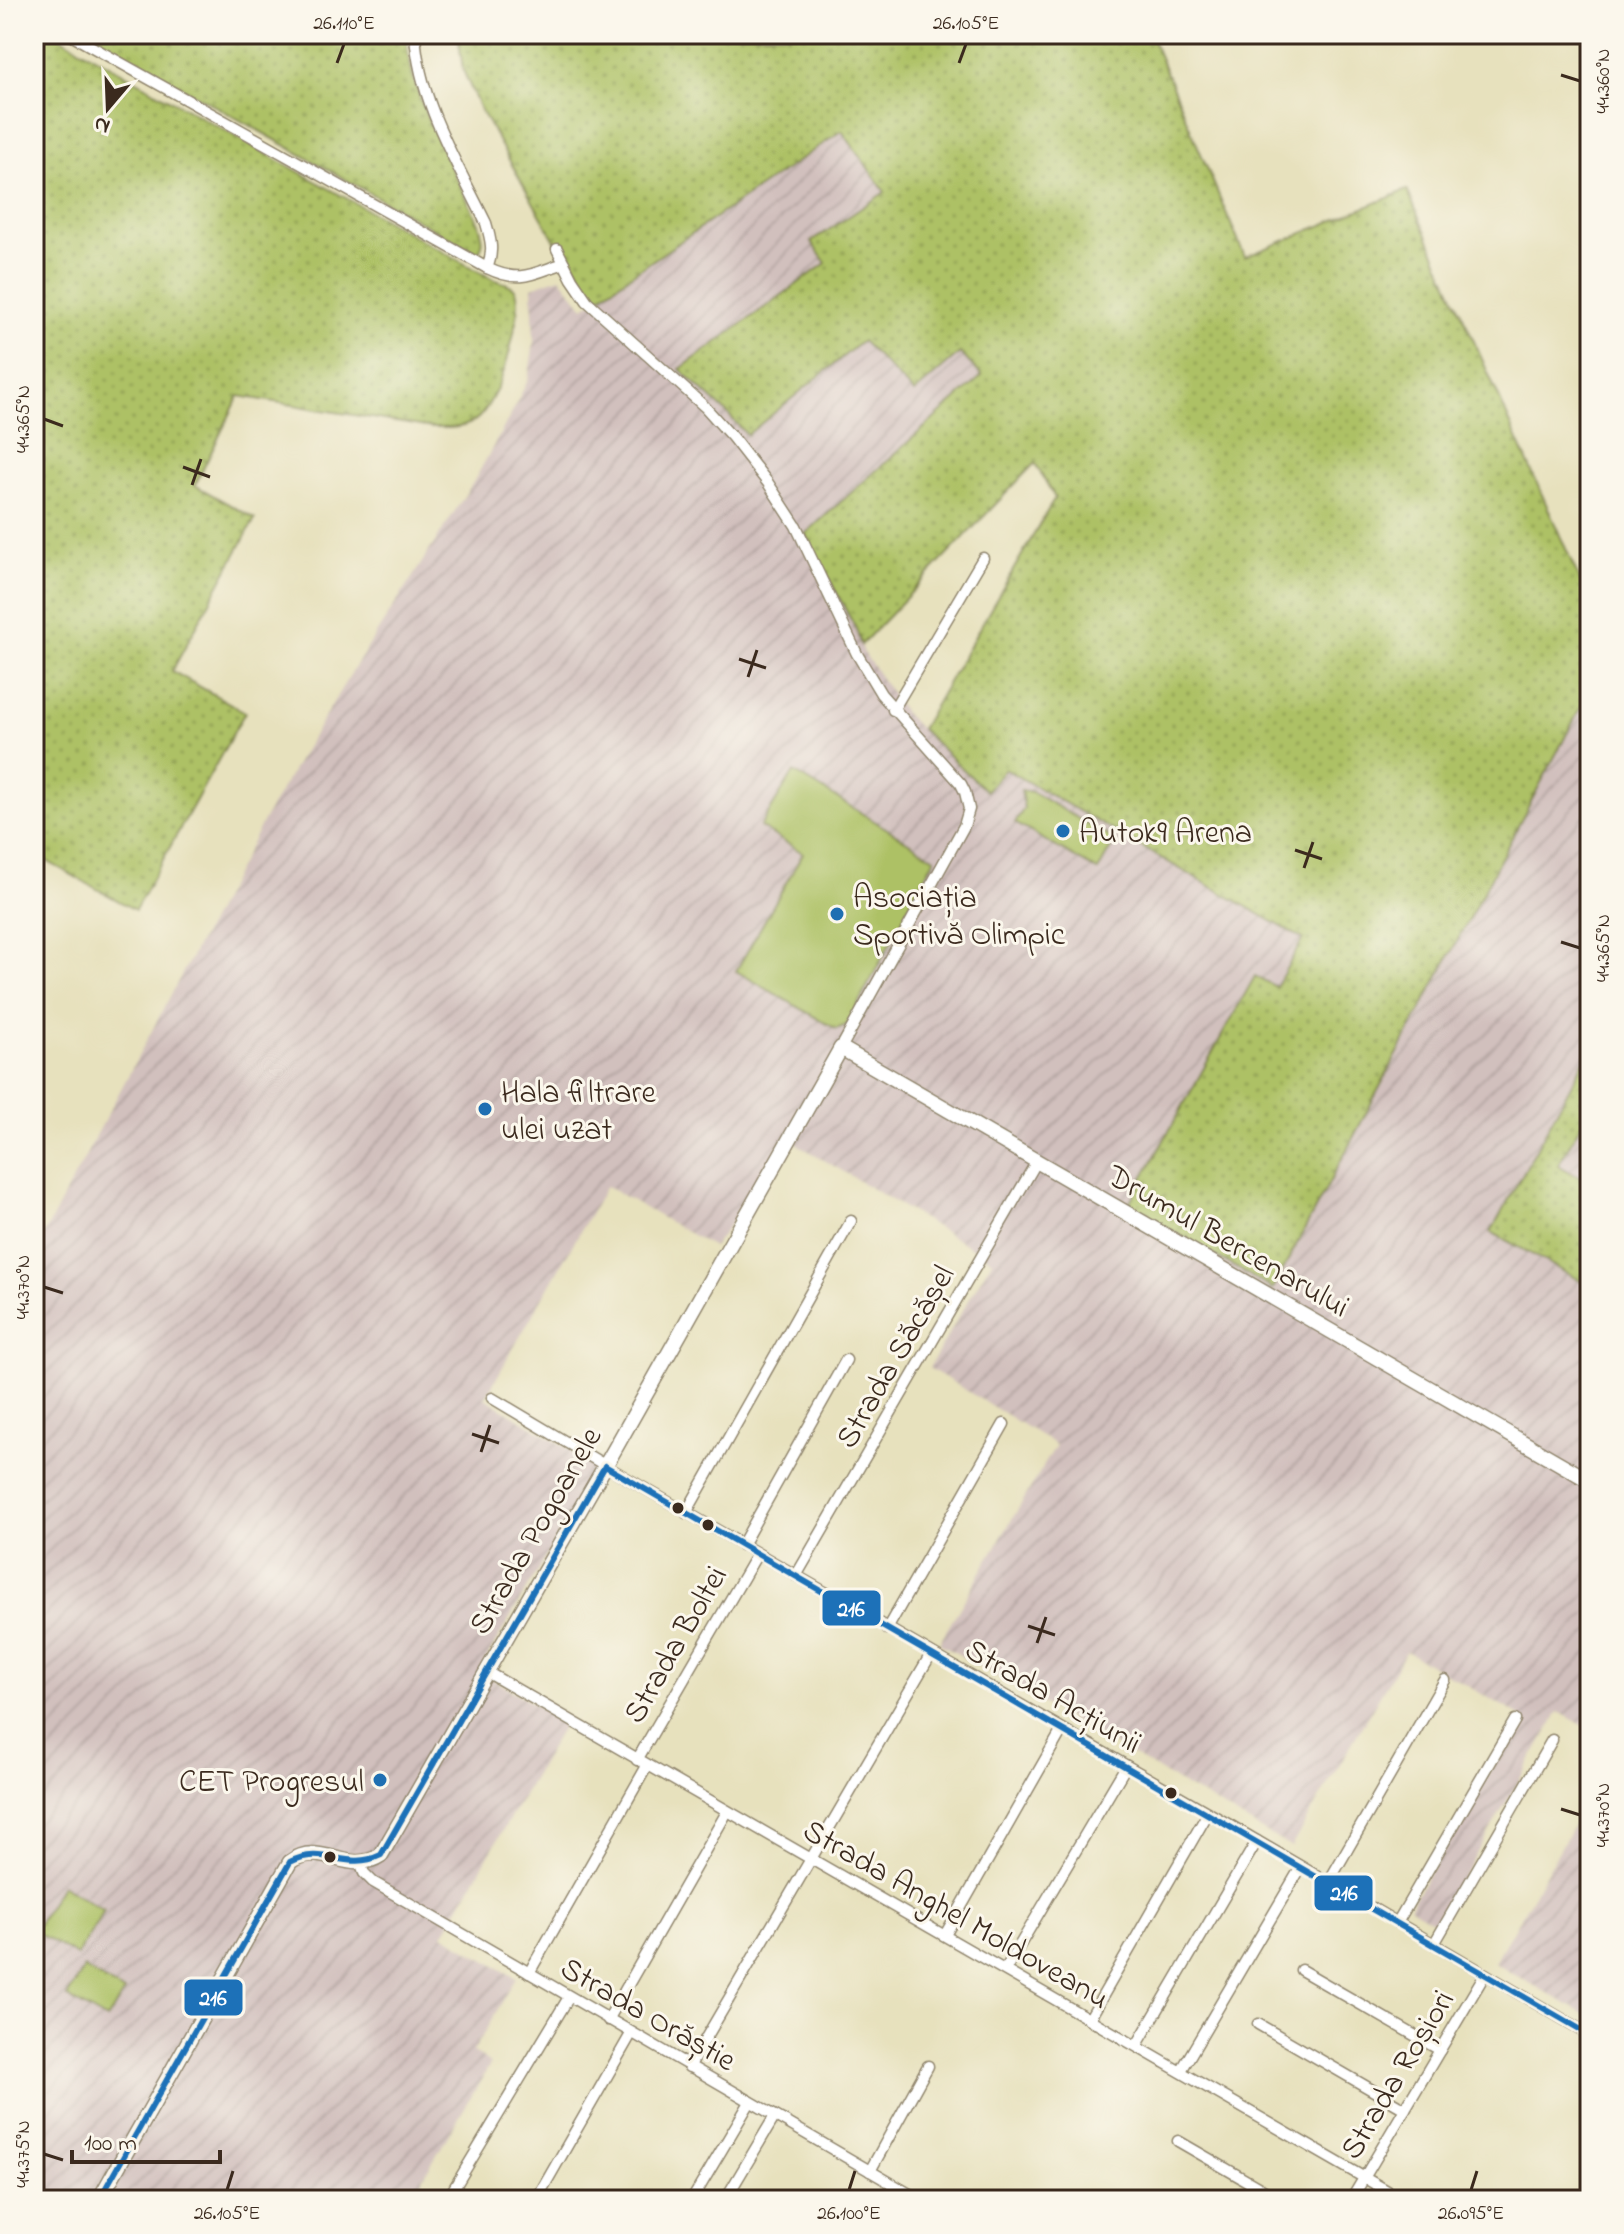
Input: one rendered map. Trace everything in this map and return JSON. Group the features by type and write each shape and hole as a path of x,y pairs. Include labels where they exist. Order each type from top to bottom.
{"street":[{"path":"69,34 487,268 508,276 525,277 564,263"},
{"path":"415,34 416,57 434,116 491,239 493,251 487,268"},
{"path":"557,249 587,301 705,407 768,483 796,526 862,662 893,710 983,558"},
{"name":"Strada Pogoanele","path":"360,1863 381,1855 605,1466 964,826 969,809 961,784 893,710"},
{"name":"Drumul Bercenarului","path":"841,1048 1590,1481"},
{"name":"Strada Săcășel","path":"796,1576 1037,1161"},
{"path":"686,1513 851,1221"},
{"path":"742,1545 846,1360"},
{"name":"Strada Acțiunii","path":"492,1398 1590,2035"},
{"path":"887,1629 1004,1424"},
{"name":"Strada Boltei","path":"529,1973 757,1554"},
{"path":"689,2067 931,1654"},
{"name":"Strada Anghel Moldoveanu","path":"485,1671 1403,2200"},
{"path":"1328,1883 1445,1680"},
{"path":"1397,1923 1515,1720"},
{"path":"945,1935 1062,1730"},
{"path":"1434,1944 1552,1740"},
{"path":"1005,1970 1126,1766"},
{"path":"608,2020 727,1812"},
{"path":"1090,2018 1208,1813"},
{"path":"1137,2045 1257,1841"},
{"path":"99,2200 290,1862 306,1853 360,1863"},
{"name":"Strada Orăștie","path":"360,1863 373,1882 920,2200"},
{"path":"1181,2071 1301,1867"},
{"path":"1301,1970 1440,2050"},
{"name":"Strada Roșiori","path":"1351,2200 1485,1974"},
{"path":"447,2200 569,1997"},
{"path":"1258,2024 1405,2109"},
{"path":"536,2200 631,2034"},
{"path":"870,2171 928,2066"},
{"path":"692,2200 750,2102"},
{"path":"725,2200 775,2116"},
{"path":"1178,2141 1280,2200"}],"shaded area":[{"path":"843,131 885,193 811,241 827,263 680,369 747,435 862,341 960,353 982,377 805,534 856,629 864,653 906,715 985,791 1004,769 1303,939 1276,987 1254,976 1128,1205 1274,1288 1590,690 1590,1729 1559,1712 1436,1923 1409,1907 1522,1717 1406,1651 1291,1847 939,1643 1056,1445 929,1368 992,1260 792,1141 713,1247 606,1186 485,1398 598,1467 479,1671 565,1722 443,1935 516,1978 473,2052 491,2063 410,2200 34,2200 34,1253 270,808 343,686 474,481 509,418 528,380 534,342 532,287 560,277 584,307"},
{"path":"1590,1797 1590,2017 1494,1963"}],"green space":[{"path":"34,34 54,34 493,279 511,285 517,297 513,338 500,380 485,410 465,425 432,428 239,396 195,485 255,519 172,671 245,712 135,910 34,854"},
{"path":"87,34 406,34 409,59 423,108 479,224 482,239 480,250 477,253 473,251"},
{"path":"458,34 1150,34 1245,257 1407,190 1590,603 1590,690 1273,1289 1128,1205 1255,976 1276,987 1303,939 1005,769 986,791 921,729 1055,498 1035,463 861,645 856,629 805,534 982,376 960,353 914,393 862,341 747,435 680,369 826,263 811,242 885,192 842,131 596,299 564,246 558,246 479,107 463,70"},
{"name":"Asociația Sportivă Olimpic","path":"794,772 935,858 847,1025 836,1029 736,971 803,853 760,827"},
{"name":"Autok9 Arena","path":"1021,790 1032,792 1115,840 1098,871 1015,823 1024,808"},
{"path":"1590,1050 1590,1108 1558,1165 1590,1183 1590,1286 1491,1232"},
{"path":"61,1885 104,1910 77,1956 34,1931"},
{"path":"84,1968 124,1992 107,2020 67,1997"}],"transit line":[{"name":"216","path":"605,1466 1590,2035"},
{"name":"216","path":"99,2200 290,1862 314,1856 357,1861 381,1855 605,1466"}],"place":[{"name":"Autok9 Arena","path":"1063,831"},
{"name":"Asociația Sportivă Olimpic","path":"837,914"},
{"name":"Hala filtrare ulei uzat","path":"485,1109"},
{"name":"CET Progresul","path":"380,1780"}]}
